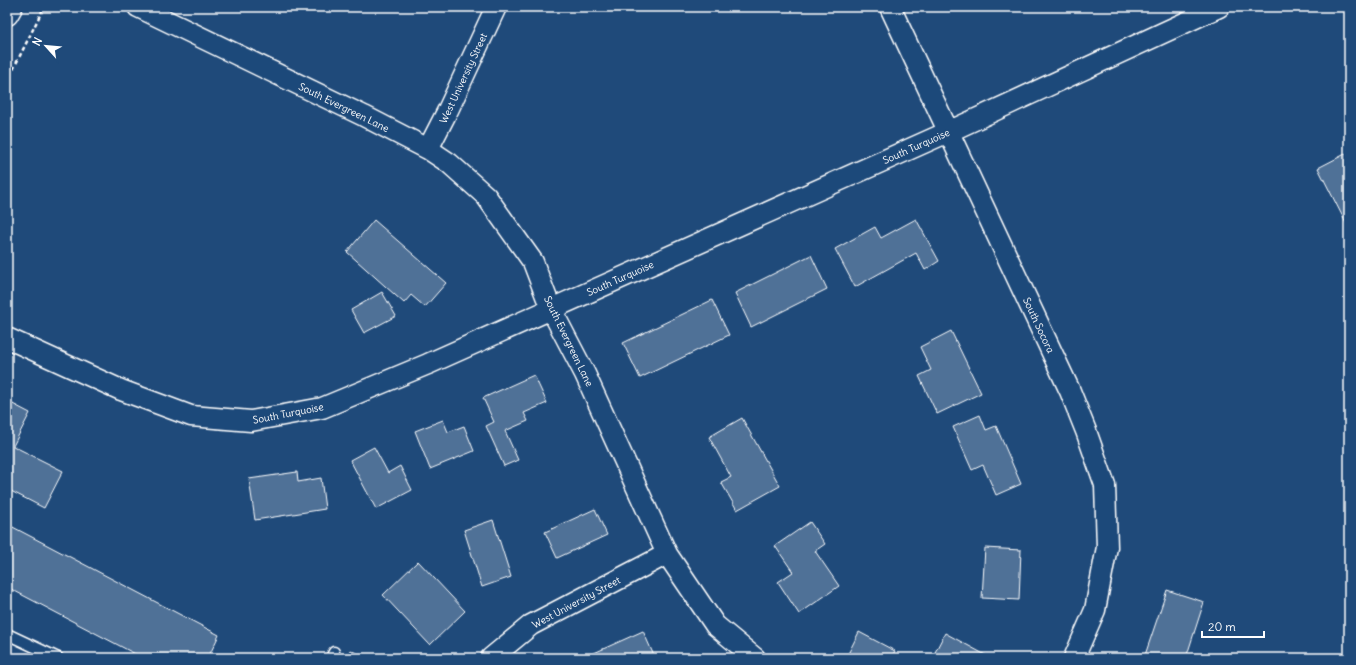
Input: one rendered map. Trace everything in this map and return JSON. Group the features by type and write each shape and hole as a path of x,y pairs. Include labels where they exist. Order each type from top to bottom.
{"main road":[{"path":"7,14 10,7"}],"street":[{"name":"South Evergreen Lane","path":"138,7 364,116 428,149 449,163 486,196 533,262 552,309 585,374 667,554 715,625 755,658"},
{"name":"West University Street","path":"428,149 496,7"},
{"name":"South Socora","path":"890,7 1070,391 1105,485 1107,548 1095,610 1074,658"},
{"name":"South Turquoise","path":"7,338 121,390 191,416 251,421 322,408 428,364 948,132 1219,7"},
{"name":"West University Street","path":"491,658 531,625 667,554"}],"lane":[{"path":"7,634 58,658"}],"path":[{"path":"7,82 44,7"}],"building":[{"path":"1347,153 1349,156 1349,229 1318,168"},
{"path":"916,219 939,261 925,270 916,253 855,287 835,249 875,227 881,238"},
{"path":"374,220 446,283 425,307 411,295 404,303 347,252"},
{"path":"811,255 827,289 751,327 735,293"},
{"path":"382,292 396,316 364,333 351,310"},
{"path":"712,300 729,335 640,378 623,343"},
{"path":"951,331 981,393 937,414 919,376 931,370 920,347"},
{"path":"534,375 547,403 524,413 528,421 505,431 518,460 504,466 486,426 494,422 483,398"},
{"path":"7,401 30,413 13,446 63,471 44,508 7,489"},
{"path":"980,415 986,430 996,426 1021,484 996,495 983,465 972,470 953,427"},
{"path":"742,418 780,486 737,510 721,482 731,477 709,437"},
{"path":"443,420 448,432 464,426 474,451 430,469 415,431"},
{"path":"374,447 388,473 400,466 412,490 376,509 350,460"},
{"path":"297,472 298,482 321,478 325,509 255,520 249,479"},
{"path":"595,509 607,535 557,558 545,532"},
{"path":"493,520 511,577 482,587 464,530"},
{"path":"810,522 825,544 815,551 839,586 799,614 778,582 793,572 775,546"},
{"path":"7,524 219,635 208,658 143,658 7,587"},
{"path":"985,548 1021,550 1019,600 982,598"},
{"path":"418,561 465,611 430,645 383,595"},
{"path":"1167,590 1204,602 1186,658 1144,658"},
{"path":"643,631 655,658 583,658"},
{"path":"859,632 895,651 891,658 846,658"},
{"path":"945,633 991,658 932,658"},
{"path":"350,650 367,658 346,658"}]}
